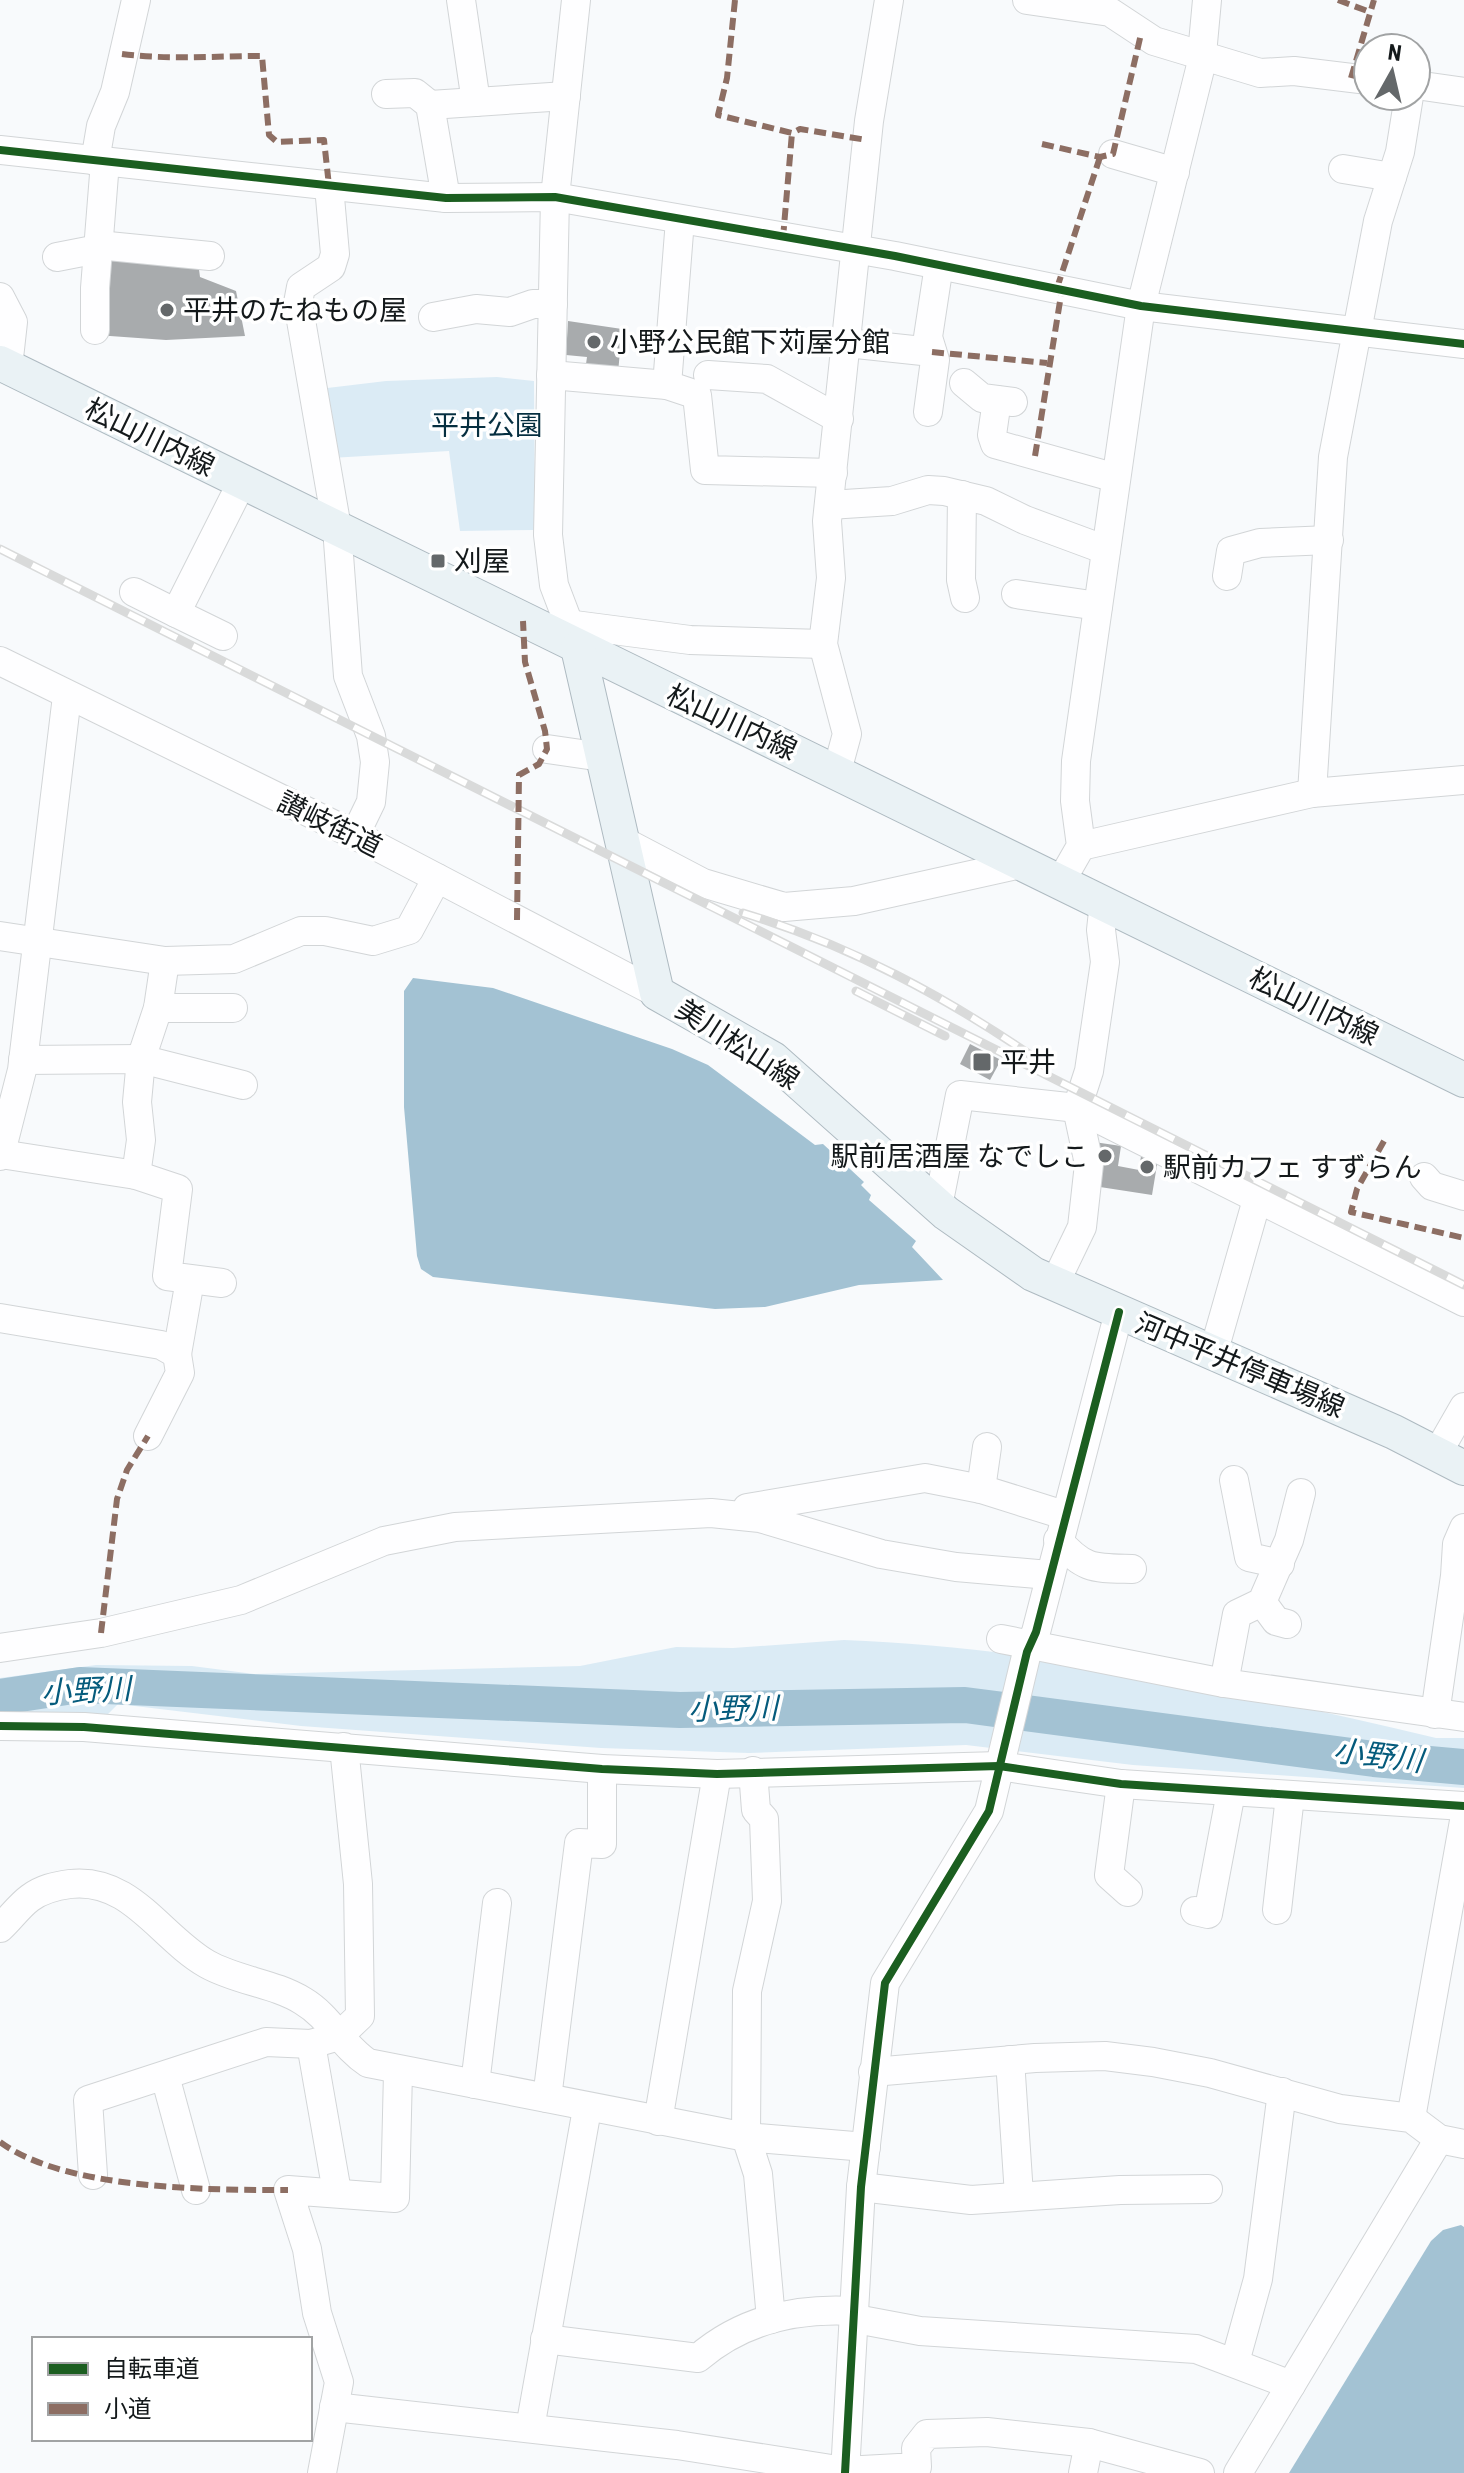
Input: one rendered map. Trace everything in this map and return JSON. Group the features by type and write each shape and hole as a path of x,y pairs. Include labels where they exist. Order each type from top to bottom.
{"main road":[{"name":"松山川内線","path":"4,365 337,528 572,636 837,771 1464,1080"},
{"name":"美川松山線","path":"572,636 657,993 773,1059 938,1206"},
{"name":"河中平井停車場線","path":"938,1206 977,1238 1054,1285 1394,1432 1450,1461"}],"street":[{"path":"95,330 101,126 115,92 136,0"},
{"path":"461,0 476,102"},
{"path":"576,0 555,197 548,535 554,585 572,636 823,644"},
{"path":"837,771 847,734 823,644 831,578 829,505 858,250 869,121 889,0"},
{"path":"1027,0 1117,8 1154,41 1260,73 1294,71 1352,78"},
{"path":"1061,881 1081,846 1075,801 1076,761 1141,306 1202,56 1207,0"},
{"path":"1432,87 1464,92"},
{"path":"386,94 415,93 430,105 446,198"},
{"path":"430,105 566,96"},
{"path":"1312,793 1333,457 1378,221 1392,177 1406,112"},
{"path":"0,150 446,198 532,194 555,197 939,265 1141,306 1464,344"},
{"path":"1113,154 1175,172"},
{"path":"1343,169 1392,177"},
{"path":"329,186 335,254 331,267 301,287 298,303 337,528 348,676 371,736 375,762 371,802 355,835"},
{"path":"667,385 680,220"},
{"path":"57,257 98,247 210,256"},
{"path":"928,412 935,360 928,337 939,265"},
{"path":"0,297 13,322 4,365"},
{"path":"444,322 476,309 510,312 533,304 553,304"},
{"path":"847,343 932,352"},
{"path":"551,375 667,385 697,395 705,470 833,473"},
{"path":"708,375 767,379 839,419"},
{"path":"964,383 982,398 1006,401 992,435 995,444 1116,478"},
{"path":"176,613 242,482"},
{"path":"829,505 892,501 928,490 962,495 986,501 1025,520 1106,550"},
{"path":"962,495 961,580 965,598"},
{"path":"1227,576 1231,551 1260,543 1329,540"},
{"path":"134,592 223,636"},
{"path":"1016,594 1098,606"},
{"name":"讃岐街道","path":"0,661 355,835 657,993"},
{"path":"67,696 23,1060 0,1155 136,1175 178,1189 167,1276 222,1283"},
{"path":"547,749 602,757"},
{"path":"1081,846 1312,793 1464,780"},
{"path":"621,840 703,883 784,907 854,901 1025,863"},
{"path":"0,936 165,961 234,959 301,931 325,931 373,941 409,930 437,878"},
{"path":"1054,1285 1082,1227 1089,1164 1077,1108 1089,1071 1105,962 1101,930 1104,902"},
{"path":"136,1175 141,1140 137,1102 141,1059 158,1008 165,961"},
{"path":"158,1008 233,1008"},
{"path":"23,1060 141,1059 243,1085"},
{"path":"938,1206 960,1095 1077,1108 1258,1196 1464,1302"},
{"path":"1424,1177 1432,1186 1464,1196"},
{"path":"1213,1354 1258,1196"},
{"path":"148,1436 180,1373 177,1354 190,1280"},
{"path":"845,2472 861,2187 885,1983 989,1811 1028,1649 1119,1312"},
{"path":"0,1318 161,1345 177,1354"},
{"path":"1450,1461 1464,1407"},
{"path":"981,1489 987,1447"},
{"path":"0,1648 101,1633 241,1600 384,1541 415,1533 711,1513 804,1501 925,1478 981,1489 1061,1528 1075,1560 1092,1568 1132,1569"},
{"path":"1234,1480 1249,1557 1280,1564"},
{"path":"1224,1683 1237,1614 1262,1602 1280,1564 1301,1493"},
{"path":"711,1513 760,1518 881,1554 956,1567 1049,1575"},
{"path":"1435,1714 1457,1544 1464,1528"},
{"path":"1262,1602 1276,1621 1287,1624"},
{"path":"1001,1639 1028,1649 1224,1683 1464,1717"},
{"path":"0,1726 84,1727 602,1769 717,1774 1000,1762 1121,1784 1464,1806"},
{"path":"93,2175 88,2100 266,2042 311,2044 339,2036 360,2016 358,1884 344,1747"},
{"path":"547,2098 579,1843 602,1844 602,1769"},
{"path":"753,1771 756,1810 764,1819 767,1901 747,1991 746,2137 758,2174 771,2319"},
{"path":"658,2121 717,1774"},
{"path":"1121,1784 1109,1875 1128,1892"},
{"path":"1195,1911 1208,1914 1231,1792"},
{"path":"1277,1910 1290,1796"},
{"path":"1411,2118 1464,1821"},
{"path":"0,1928 29,1899 47,1889 82,1883 103,1886 122,1894 205,1963 231,1976 300,1999 321,2014 351,2053 368,2063 398,2072 746,2137 866,2147"},
{"path":"475,2084 497,1903"},
{"path":"311,2044 337,2192"},
{"path":"873,2072 1010,2060 1105,2056 1153,2062 1340,2109 1411,2118 1452,2142 1291,2385 1238,2473"},
{"path":"1010,2060 1019,2195"},
{"path":"322,2473 339,2382 317,2313 307,2249 288,2190 395,2198 398,2072"},
{"path":"165,2076 196,2190"},
{"path":"1235,2362 1258,2279 1282,2092"},
{"path":"530,2428 587,2109"},
{"path":"861,2187 971,2200 1019,2195 1208,2189"},
{"path":"545,2339 698,2358 739,2328 815,2309 920,2331 1182,2347 1235,2362 1291,2385"},
{"path":"334,2407 677,2445 845,2472 917,2467 916,2448 927,2434 987,2432 1089,2443 1200,2473"},
{"path":"1083,2473 1089,2443"}],"green space":[{"name":"平井公園","path":"497,377 534,381 535,530 460,531 449,451 331,458 319,389 386,381"},
{"path":"844,1640 918,1644 1067,1662 1216,1689 1436,1738 1464,1738 1464,1788 1133,1765 966,1745 749,1753 601,1748 301,1726 118,1704 105,1717 37,1712 0,1714 0,1678 96,1665 192,1666 254,1674 580,1666 676,1647 733,1648"}],"water":[{"path":"413,978 493,988 672,1049 708,1065 815,1145 823,1144 864,1182 861,1185 871,1195 869,1200 916,1241 912,1247 943,1280 859,1285 765,1307 715,1309 433,1277 421,1269 417,1256 404,1107 404,991"},
{"path":"1461,2225 1464,2227 1464,2473 1289,2473 1431,2241 1443,2230"}],"building":[{"name":"平井のたねもの屋","path":"98,245 197,254 200,277 236,291 245,336 166,340 96,335"},
{"name":"小野公民館下苅屋分館","path":"568,321 622,329 618,373 585,371 587,357 566,355"},
{"path":"970,1044 1001,1060 990,1080 960,1064"},
{"path":"1094,1142 1121,1146 1118,1166 1139,1170 1141,1156 1158,1159 1152,1195 1087,1185"}],"waterway":[{"name":"小野川","path":"0,1697 80,1685 680,1710 965,1705 1374,1759 1464,1767"}],"railway":[{"path":"0,549 1464,1285"},
{"path":"743,913 822,941 896,975 968,1015 1038,1060"},
{"path":"856,991 945,1036"}],"marked path":[{"path":"735,0 727,78 718,115 792,133 800,129 867,140"},
{"path":"1338,0 1370,12"},
{"path":"1351,78 1374,0"},
{"path":"1042,144 1100,157 1113,154 1141,34"},
{"path":"122,54 262,56 269,135 277,142 324,140 329,186"},
{"path":"783,238 792,133"},
{"path":"1057,288 1100,157"},
{"path":"1035,456 1062,289"},
{"path":"932,352 1047,363"},
{"path":"517,920 519,775 539,764 547,749 545,731 525,662 523,621"},
{"path":"1384,1141 1357,1189 1351,1212 1464,1238"},
{"path":"101,1633 117,1499 127,1470 148,1436"},
{"path":"0,2142 28,2158 61,2170 99,2178 179,2187 288,2190"}],"cycle path":[{"path":"0,150 446,198 555,197 895,256 1141,306 1464,344"},
{"path":"845,2473 861,2187 885,1983 989,1811 1027,1652 1036,1632 1119,1312"},
{"path":"0,1726 84,1727 602,1769 717,1774 999,1766 1121,1784 1464,1806"}],"place":[{"name":"平井のたねもの屋","path":"167,310"},
{"name":"小野公民館下苅屋分館","path":"594,342"},
{"name":"刈屋","path":"438,561"},
{"name":"平井","path":"982,1062"},
{"name":"駅前居酒屋 なでしこ","path":"1105,1156"},
{"name":"駅前カフェ すずらん","path":"1147,1167"}]}
